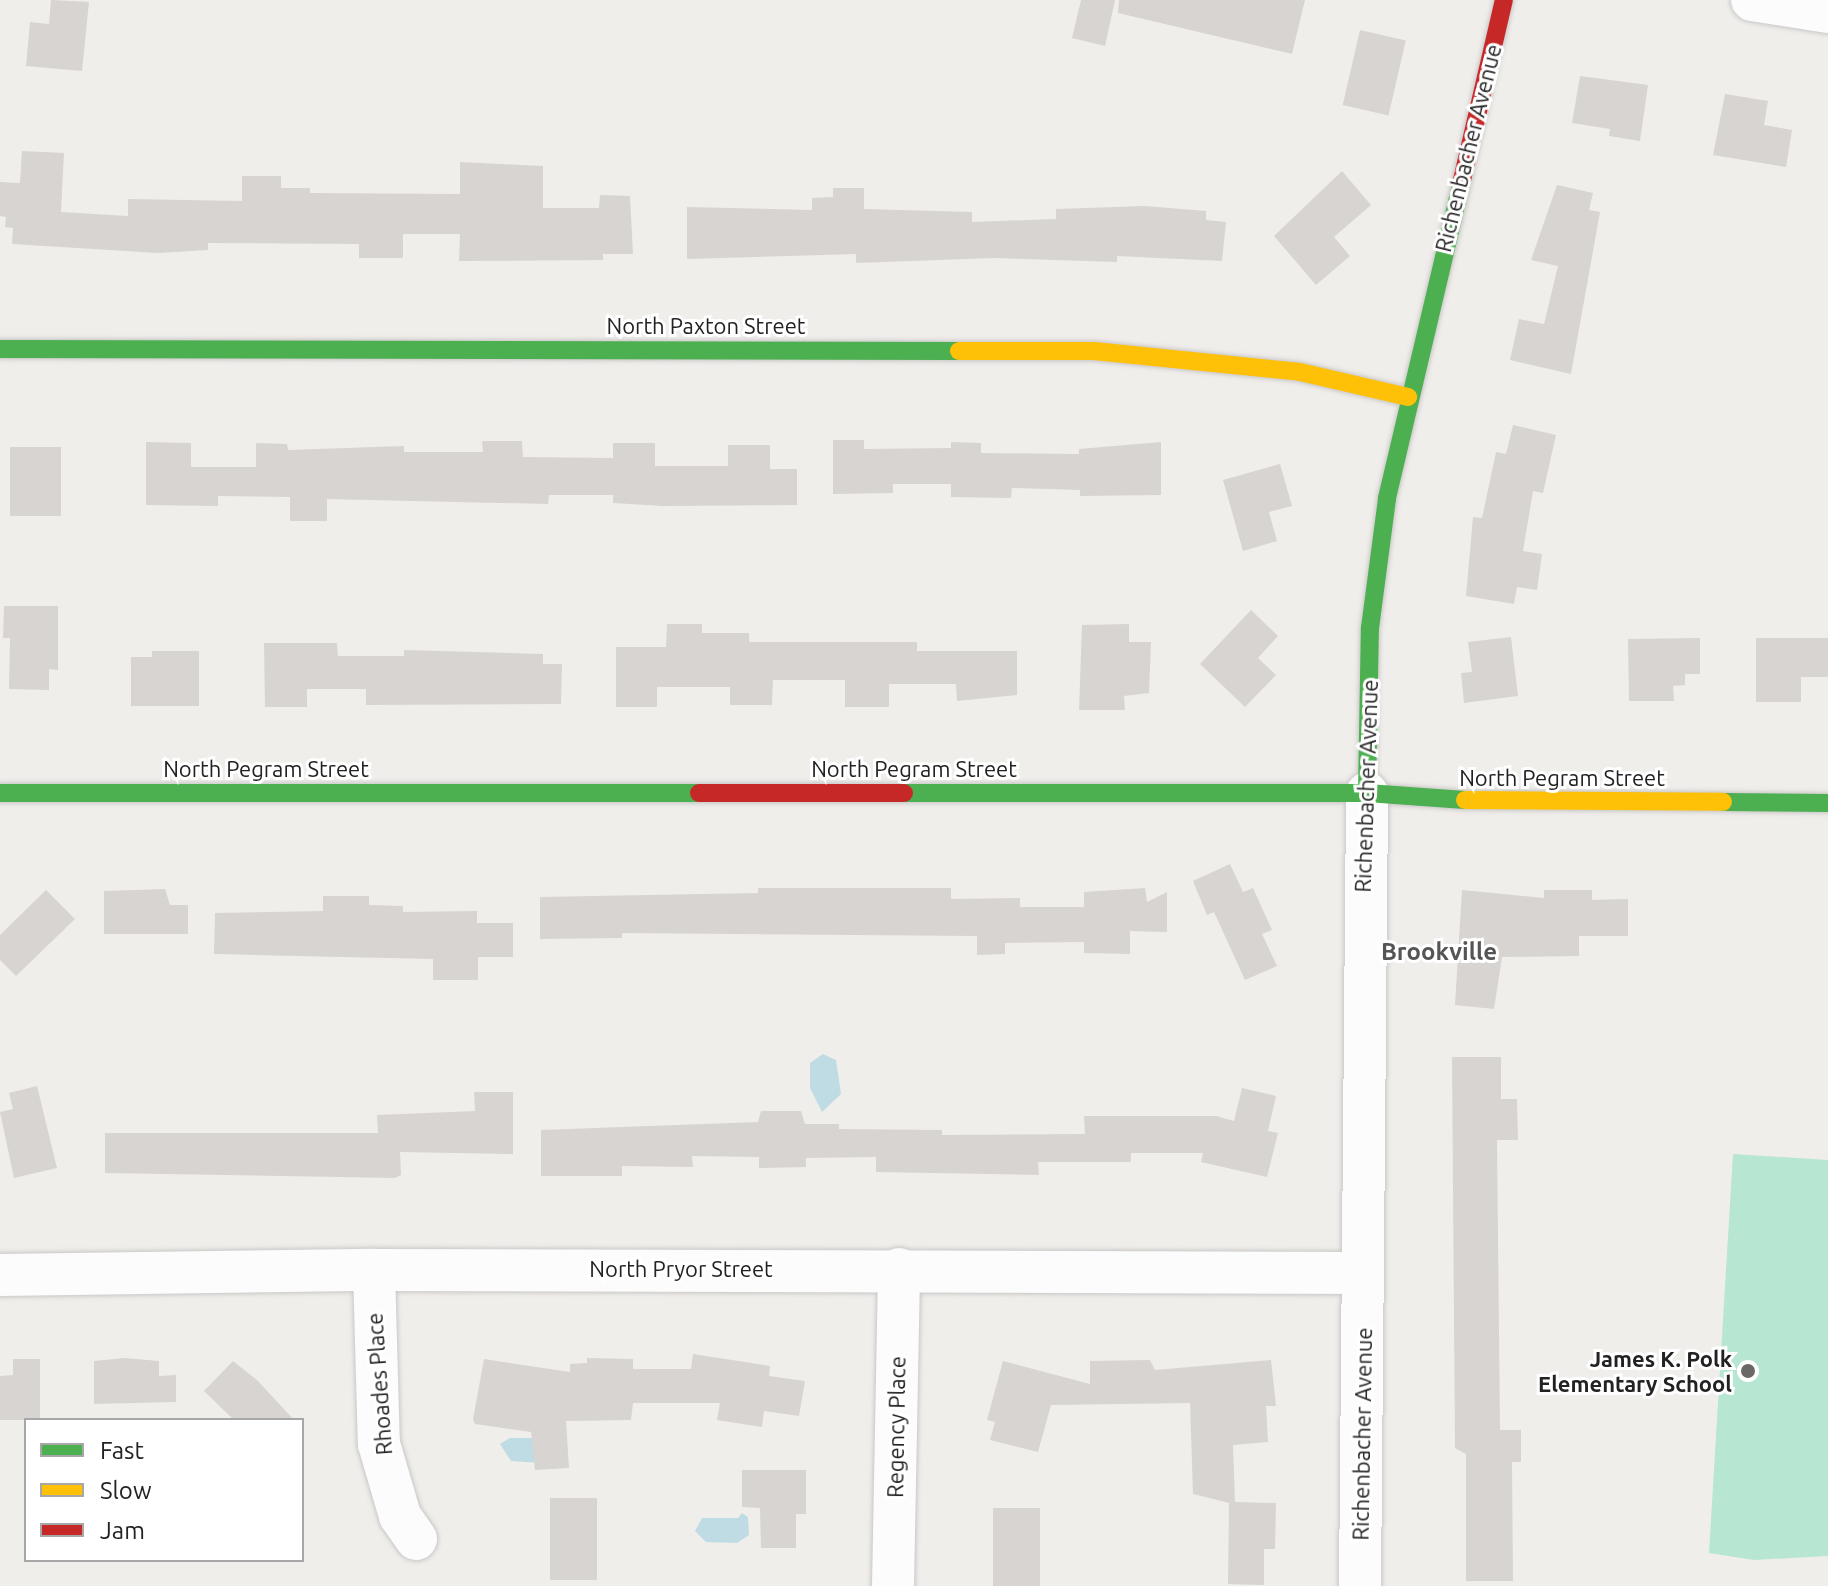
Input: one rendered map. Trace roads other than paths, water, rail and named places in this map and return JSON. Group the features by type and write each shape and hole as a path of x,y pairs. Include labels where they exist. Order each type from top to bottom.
{"street":[{"name":"Richenbacher Avenue","path":"1360,1586 1370,628 1408,397 1504,0"},
{"path":"1752,0 1828,12"},
{"name":"North Paxton Street","path":"0,349 1094,351 1300,372 1408,397"},
{"name":"North Pegram Street","path":"0,793 1367,793 1413,800 1828,803"},
{"name":"North Pryor Street","path":"0,1275 374,1270 899,1269 1362,1273"},
{"name":"Regency Place","path":"893,1586 899,1269"},
{"name":"Rhoades Place","path":"374,1270 379,1444 400,1516 416,1539"}],"water":[{"path":"823,1054 836,1060 841,1094 822,1112 810,1088 810,1063"},
{"path":"510,1438 539,1438 542,1463 511,1461 500,1444"},
{"path":"742,1513 748,1517 749,1535 737,1543 706,1542 695,1531 702,1518 738,1518"}],"place":[{"name":"James K. Polk Elementary School","path":"1748,1371"}],"district":[{"name":"Brookville","path":"1439,952"}]}
